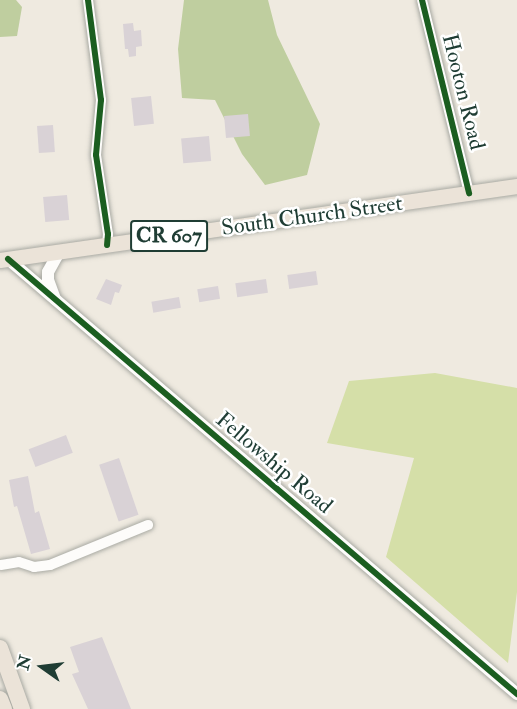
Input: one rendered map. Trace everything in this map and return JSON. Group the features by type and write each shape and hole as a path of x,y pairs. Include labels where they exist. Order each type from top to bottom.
{"highway":[{"path":"0,648 22,709"},
{"path":"0,699 3,709"}],"main road":[{"name":"South Church Street","path":"4,259 517,186"}],"street":[{"path":"88,0 101,100 96,149 108,234 107,245"},
{"name":"Hooton Road","path":"422,0 469,193"},
{"path":"55,300 48,272 59,252"},
{"name":"Fellowship Road","path":"4,259 517,694"},
{"path":"0,565 19,562 34,567 50,565 148,525"}],"green space":[{"path":"0,0 16,0 22,7 17,36 0,37"},
{"path":"184,0 268,0 277,35 320,124 307,175 265,185 242,154 215,100 182,98 178,49"},
{"path":"435,373 517,388 517,592 508,663 386,557 414,458 327,443 349,381"}],"building":[{"path":"133,23 134,31 141,30 142,46 136,47 136,56 129,57 128,49 125,49 123,24"},
{"path":"151,96 154,124 134,126 131,98"},
{"path":"248,114 250,136 226,138 224,116"},
{"path":"53,125 55,152 39,153 37,126"},
{"path":"209,136 211,161 183,163 181,138"},
{"path":"67,195 69,220 45,222 43,197"},
{"path":"316,271 318,285 289,289 287,275"},
{"path":"106,279 122,285 119,293 115,292 111,305 96,299"},
{"path":"266,279 268,293 237,297 235,283"},
{"path":"218,286 220,299 199,302 197,289"},
{"path":"179,297 181,308 153,313 151,302"},
{"path":"66,435 73,453 35,467 29,449"},
{"path":"119,458 139,515 119,522 99,465"},
{"path":"28,476 35,513 39,511 50,549 31,554 17,506 14,507 9,480"},
{"path":"102,637 131,709 88,709 72,674 79,672 70,647"}],"cycle path":[{"path":"88,0 101,100 96,155 108,234 107,245"},
{"path":"422,0 469,193"},
{"path":"8,259 517,694"}]}
